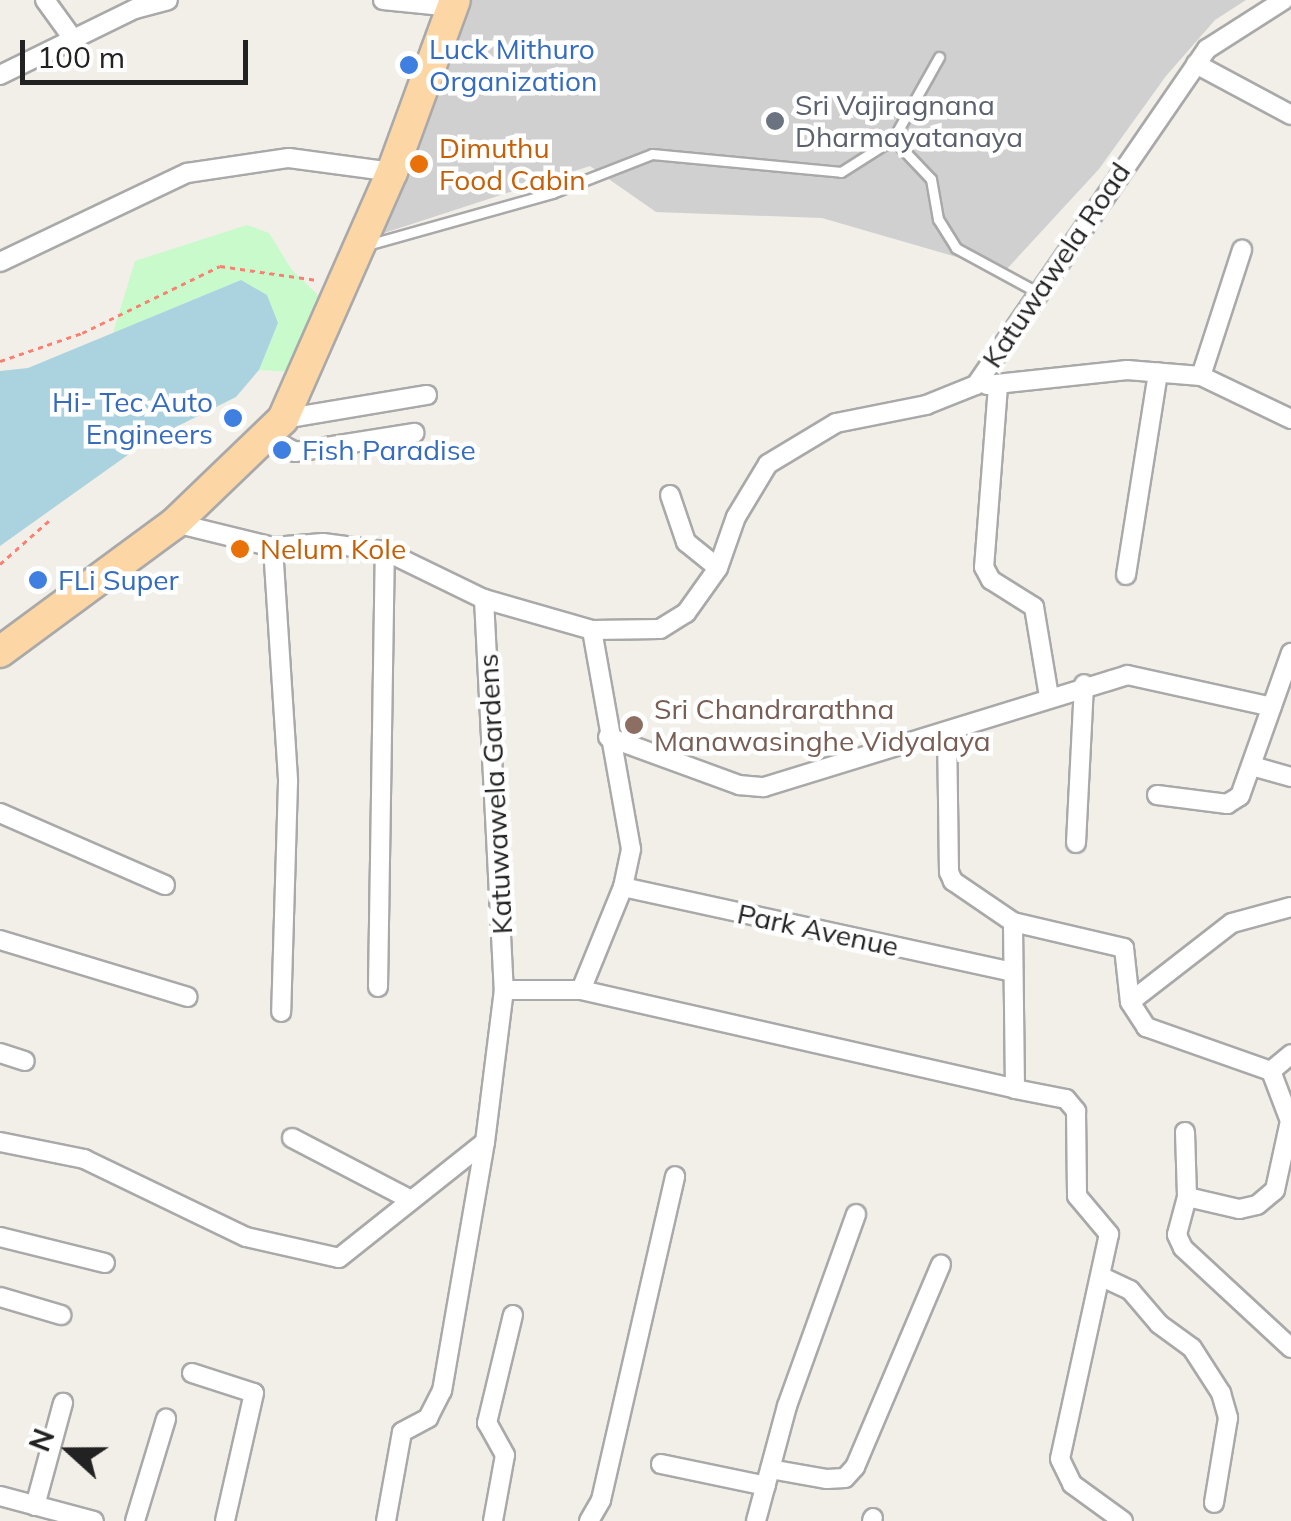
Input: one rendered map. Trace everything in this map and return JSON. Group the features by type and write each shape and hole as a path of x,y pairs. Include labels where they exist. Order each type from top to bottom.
{"main road":[{"path":"0,652 175,524 275,428 392,172 454,4"}],"street":[{"path":"45,0 74,40"},
{"path":"0,75 168,0"},
{"path":"383,0 454,4"},
{"name":"Katuwawela Road","path":"175,524 273,547 323,543 384,551 484,599 592,630 660,628 686,612 718,568 736,516 768,464 836,424 926,405 976,385 1207,48 1284,0"},
{"path":"1196,64 1291,116"},
{"path":"0,262 188,173 288,158 392,172"},
{"path":"1201,376 1242,250"},
{"path":"976,385 998,386 1127,370 1201,376 1291,419"},
{"path":"1126,575 1158,373"},
{"path":"998,386 984,568 991,580 1034,607 1049,697"},
{"path":"414,433 295,452 275,428 427,394"},
{"path":"670,495 676,527 718,568"},
{"path":"273,547 288,782 281,1012"},
{"path":"378,987 384,551"},
{"name":"Katuwawela Gardens","path":"386,1521 402,1432 428,1418 442,1391 484,1142 504,990 484,599"},
{"path":"581,990 623,887 630,849 592,630"},
{"path":"1156,795 1228,804 1240,796 1291,653"},
{"path":"608,736 739,784 764,787 948,734 1084,684 1127,675 1166,680 1272,707"},
{"path":"1076,843 1084,684"},
{"path":"948,734 952,881 1013,922 1124,948 1130,1002 1146,1027 1272,1072"},
{"path":"1252,766 1291,777"},
{"path":"0,814 165,885"},
{"name":"Park Avenue","path":"623,887 1013,972"},
{"path":"1130,1002 1232,923 1291,906"},
{"path":"1013,922 1015,1089"},
{"path":"0,940 188,997"},
{"path":"504,990 581,990 1066,1100 1076,1110 1077,1196 1109,1234 1060,1460 1072,1484 1123,1521"},
{"path":"0,1053 24,1061"},
{"path":"1272,1072 1291,1054"},
{"path":"1187,1197 1239,1208 1257,1205 1275,1190 1288,1169 1290,1122 1272,1072"},
{"path":"1184,1132 1187,1197 1176,1235 1183,1248 1291,1348"},
{"path":"292,1138 411,1200"},
{"path":"0,1142 84,1159 246,1237 338,1258 357,1248 484,1142"},
{"path":"589,1521 601,1500 675,1176"},
{"path":"756,1521 856,1214"},
{"path":"0,1237 104,1262"},
{"path":"661,1464 768,1477 845,1478 855,1467 940,1264"},
{"path":"1102,1277 1130,1290 1159,1324 1192,1348 1221,1393 1228,1418 1214,1503"},
{"path":"0,1297 61,1316"},
{"path":"493,1521 505,1455 487,1423 514,1316"},
{"path":"192,1373 254,1393 224,1521"},
{"path":"35,1506 63,1403"},
{"path":"136,1521 166,1419"},
{"path":"0,1496 94,1521"}],"lane":[{"path":"360,247 552,193 652,154 842,172 893,139 939,57"},
{"path":"893,139 931,179 938,219 956,248 1039,293"}],"path":[{"path":"0,360 82,333 220,266 343,286"},
{"path":"0,564 52,518"}],"shaded area":[{"name":"Sri Vajiragnana Dharmayatanaya","path":"460,0 1246,0 1215,20 1166,76 1099,169 1005,271 822,218 656,212 590,166 375,236"}],"green space":[{"path":"247,225 269,233 292,270 318,295 294,372 259,370 278,323 241,280 113,333 135,261"}],"water":[{"path":"241,280 267,295 278,323 259,370 236,397 146,442 0,546 0,371 28,368"}],"place":[{"name":"Luck Mithuro Organization","path":"409,65"},
{"name":"Sri Vajiragnana Dharmayatanaya","path":"775,121"},
{"name":"Dimuthu Food Cabin","path":"419,164"},
{"name":"Hi- Tec Auto Engineers","path":"233,418"},
{"name":"Fish Paradise","path":"282,450"},
{"name":"Nelum Kole","path":"240,549"},
{"name":"FLi Super","path":"38,580"},
{"name":"Sri Chandrarathna Manawasinghe Vidyalaya","path":"634,725"}]}
